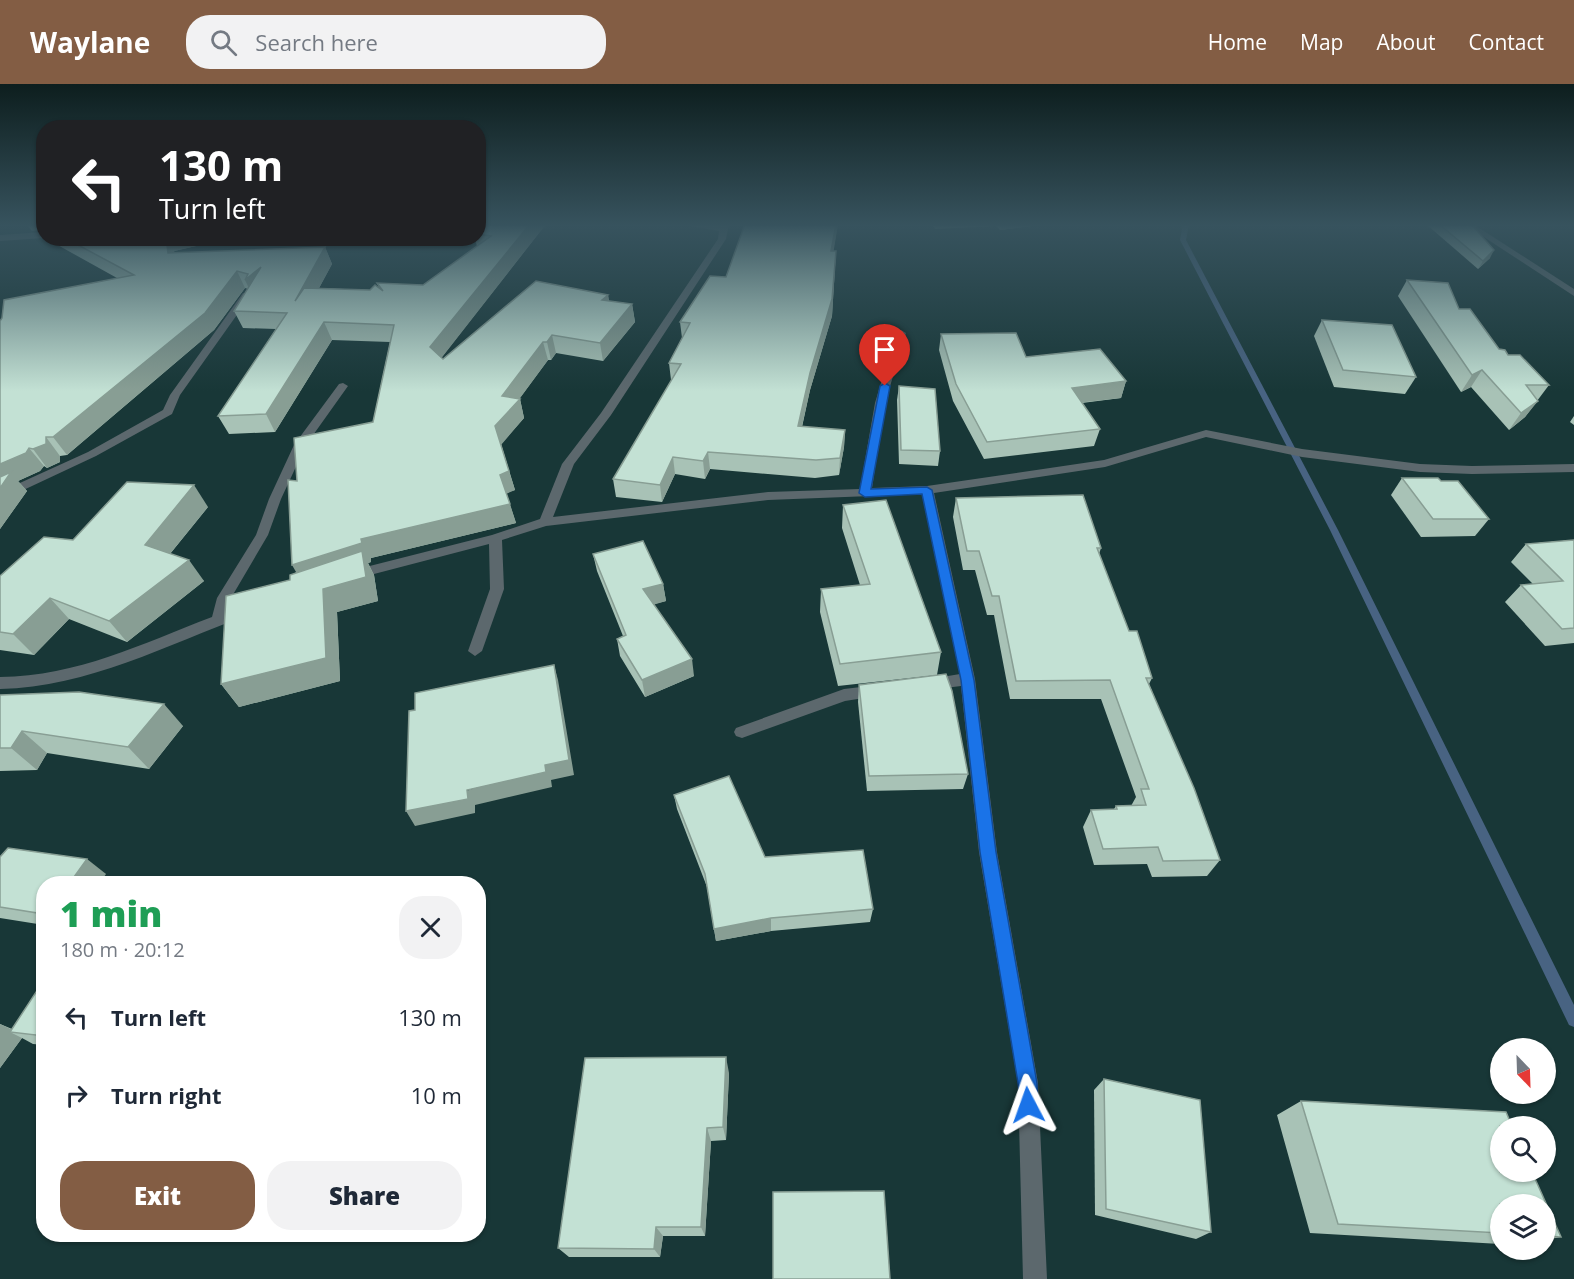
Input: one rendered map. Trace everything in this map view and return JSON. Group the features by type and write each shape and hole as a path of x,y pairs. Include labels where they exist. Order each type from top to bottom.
{"street":[{"path":"545,522 568,464 605,415 695,280"},
{"path":"1554,280 1574,293"},
{"path":"0,497 92,454 168,412 175,395 249,292"},
{"path":"865,493 880,403 901,333"},
{"path":"219,619 224,598 262,535 275,499 300,446 344,386"},
{"path":"337,580 495,538 545,522 768,496 927,490 1106,464 1206,433 1302,453 1420,468 1472,470 1574,468"},
{"path":"927,490 968,680 988,852 1028,1083 1035,1279"},
{"path":"475,651 497,589 495,538"},
{"path":"0,683 48,680 92,668 219,619 262,605"},
{"path":"912,687 968,680"},
{"path":"742,732 844,695 889,690"}],"building":[{"path":"109,280 230,280 205,313 53,437 46,437 46,444 33,449 29,448 26,453 0,464 0,321 4,300"},
{"path":"253,280 307,280 295,301 304,288 370,290 375,285 383,291 377,283 423,285 430,280 485,280 430,347 443,359 536,281 608,295 602,300 632,304 600,343 552,335 547,342 543,342 502,396 520,399 495,426 509,471 500,475 510,504 361,539 362,543 292,565 288,480 297,481 294,438 373,422 394,325 324,322 266,414 218,416 287,313 234,311"},
{"path":"708,280 834,280 832,299 810,373 798,426 845,430 840,458 816,460 708,452 703,461 673,457 660,485 613,479 681,364 669,363 690,323 680,322"},
{"path":"1407,280 1448,283 1459,309 1470,309 1499,349 1505,350 1508,355 1520,355 1549,385 1526,385 1538,401 1521,413 1482,370 1472,375"},
{"path":"1322,320 1392,325 1416,377 1343,370"},
{"path":"1016,333 1026,357 1100,349 1126,381 1072,388 1100,429 987,442 956,384 941,334"},
{"path":"899,386 935,389 940,451 901,450"},
{"path":"11,472 0,488 0,477"},
{"path":"1402,478 1438,478 1441,481 1458,481 1489,519 1433,519"},
{"path":"127,482 194,485 145,545 189,560 109,621 50,598 13,634 0,632 0,576 44,537 73,540"},
{"path":"1083,495 1101,548 1097,548 1129,631 1137,631 1152,678 1146,678 1194,788 1220,860 1163,861 1158,847 1103,849 1091,810 1146,805 1141,789 1149,789 1110,680 1016,681 999,596 992,596 979,551 967,551 956,498"},
{"path":"886,500 941,652 840,664 821,589 870,584 843,505"},
{"path":"1574,540 1574,628 1562,629 1521,585 1563,581 1526,544"},
{"path":"643,541 663,584 643,589 692,659 642,680 617,639 626,635 593,554"},
{"path":"362,551 366,577 323,589 326,658 221,684 226,596 290,580 290,575"},
{"path":"554,665 569,760 545,765 546,772 467,790 468,799 406,811 409,711 415,710 415,693"},
{"path":"946,674 952,691 968,774 869,776 859,685"},
{"path":"79,692 164,704 128,747 22,731 11,748 0,748 0,695"},
{"path":"729,776 765,857 863,850 873,909 771,918 714,929 705,874 674,795"},
{"path":"8,848 87,859 75,876 36,876 36,913 0,907 0,857"},
{"path":"36,992 36,1035 10,1032"},
{"path":"726,1057 723,1127 707,1128 701,1227 656,1227 654,1249 558,1248 585,1058"},
{"path":"1104,1079 1200,1100 1211,1232 1106,1209"},
{"path":"1301,1101 1506,1112 1508,1116 1490,1116 1490,1182 1536,1182 1542,1194 1490,1194 1490,1232 1338,1224"},
{"path":"884,1191 890,1279 773,1279 773,1192"},
{"path":"1556,1226 1561,1237 1556,1237"}],"waterway":[{"path":"1204,280 1334,530 1574,1020"}],"route":[{"path":"885,386 865,493 927,490 968,680 988,852 1028,1083 1028,1105"}]}
